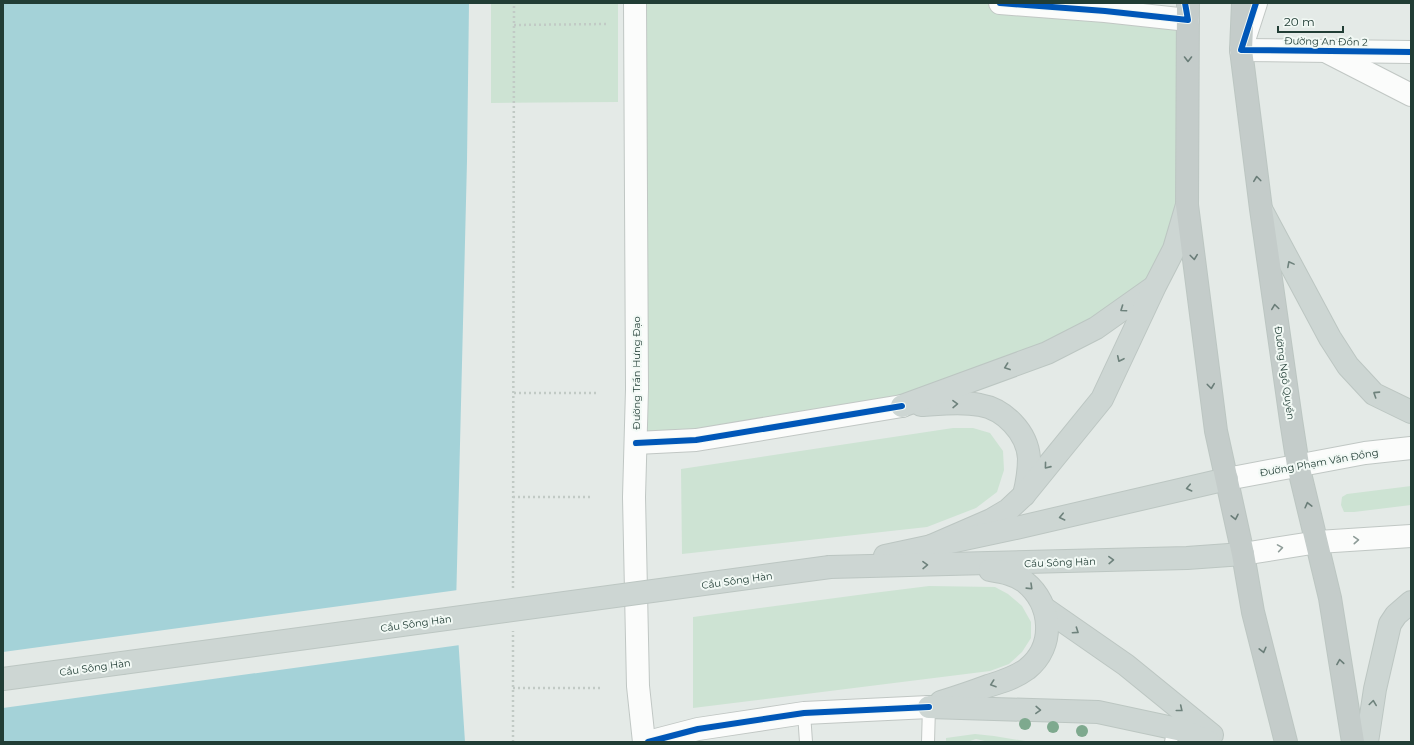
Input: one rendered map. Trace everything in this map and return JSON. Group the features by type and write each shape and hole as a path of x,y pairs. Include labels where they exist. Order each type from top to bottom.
{"highway":[{"path":"1241,50 1243,3"},
{"path":"1187,9 1187,205 1216,431 1253,612 1286,742"},
{"name":"Đường Ngô Quyền","path":"1241,50 1261,209 1298,465 1318,542 1330,598 1353,742"}],"main road":[{"name":"Đường Trần Hưng Đạo","path":"635,3 637,389 634,497 638,686 644,742"},
{"path":"1000,3 1105,11 1187,9"},
{"name":"Đường Ngô Quyền","path":"1241,50 1256,3"},
{"name":"Đường An Đồn 2","path":"1241,50 1411,52"},
{"path":"1324,51 1411,94"},
{"path":"931,546 991,520 1008,510 1024,495 1102,399 1174,249 1187,205"},
{"path":"1261,209 1330,338 1348,366 1374,394 1411,412"},
{"path":"902,406 1047,353 1096,328 1155,286"},
{"path":"636,444 696,440 902,406 979,404 998,411 1013,423 1023,438 1029,456 1028,476 1024,495"},
{"name":"Đường Phạm Văn Đồng","path":"1227,479 1365,452 1411,448"},
{"name":"Cầu Sông Hàn","path":"3,679 830,567 1016,528 1227,479"},
{"path":"1242,554 1318,542 1411,536"},
{"name":"Cầu Sông Hàn","path":"830,567 1187,558 1242,554"},
{"path":"929,707 1014,677 1027,669 1038,657 1045,642 1048,626 1044,608 1036,593 1024,581 1008,573 955,564"},
{"path":"1367,742 1375,689 1390,624 1396,615 1411,602"},
{"path":"1044,608 1126,665 1220,742"},
{"path":"648,742 698,729 804,713 929,707 1098,712 1173,735 1182,730 1209,742"}],"lane":[{"path":"928,742 929,707"},
{"path":"804,713 806,742"}],"path":[{"path":"513,593 514,3"},
{"path":"514,25 607,24"},
{"path":"514,393 596,393"},
{"path":"513,497 592,497"},
{"path":"513,625 513,742"},
{"path":"513,688 601,688"}],"green space":[{"path":"491,3 618,3 618,102 491,103"},
{"path":"635,3 985,3 1188,20 1187,198 1155,286 1096,328 902,406 636,443"},
{"path":"953,428 973,428 990,433 1003,451 1004,470 997,492 976,508 927,527 682,554 681,469"},
{"path":"1411,486 1411,505 1344,512 1341,505 1342,497 1347,494"},
{"path":"929,586 995,587 1008,594 1022,606 1031,622 1031,638 1022,652 1009,664 990,671 693,708 693,617"},
{"path":"975,734 1031,742 989,742 976,739 967,742 946,742 946,738"}],"water":[{"path":"3,3 469,3 467,161 456,606 465,742 3,742"}],"pier":[{"path":"458,590 460,645 3,708 3,652"}],"cycle path":[{"path":"1000,3 1105,11 1188,20 1185,3"},
{"path":"1256,3 1241,50 1411,52"},
{"path":"636,443 696,440 902,406"},
{"path":"648,742 698,729 804,713 929,707"}]}
